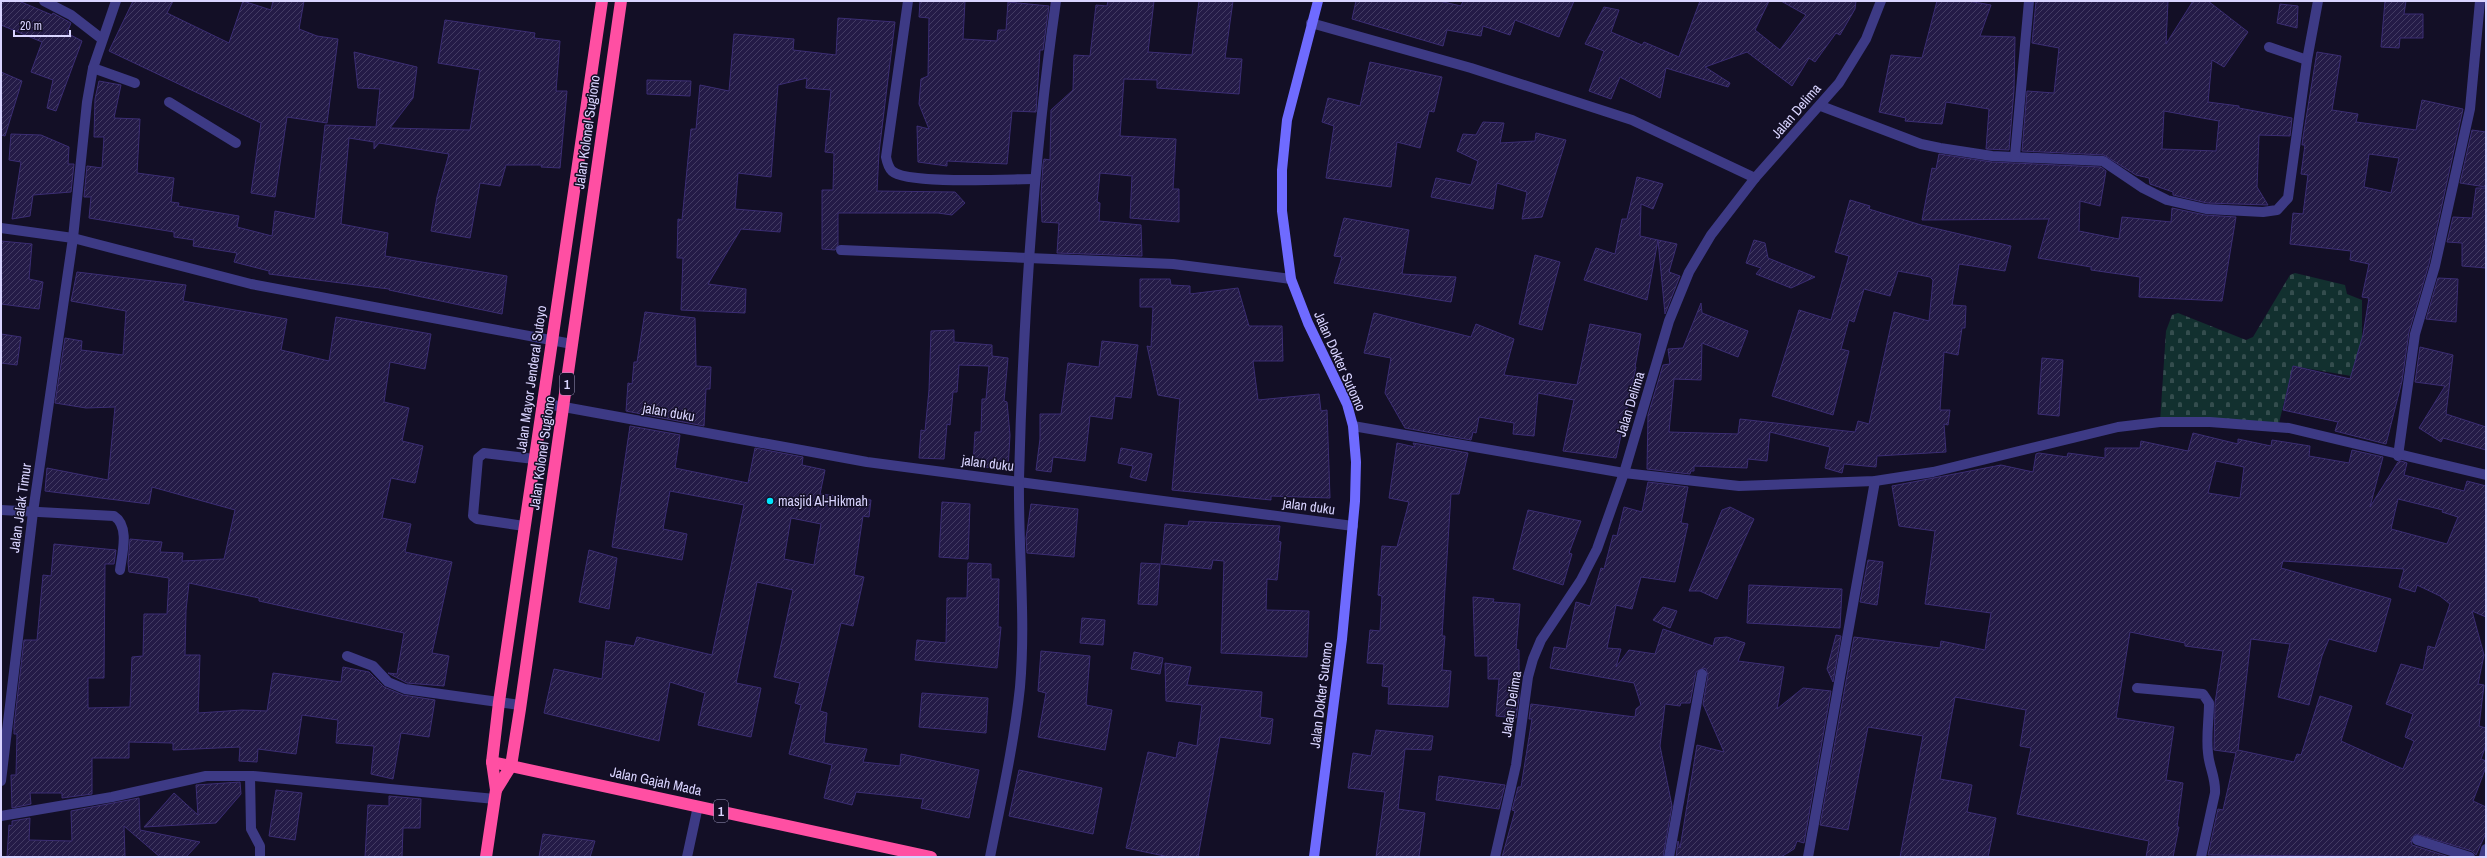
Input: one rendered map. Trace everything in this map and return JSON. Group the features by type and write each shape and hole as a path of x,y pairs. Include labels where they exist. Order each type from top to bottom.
{"highway":[{"name":"Jalan Mayor Jenderal Sutoyo","path":"496,794 492,762 499,702 602,1"},
{"name":"Jalan Kolonel Sugiono","path":"511,766 621,1"},
{"name":"Jalan Gajah Mada","path":"492,762 930,857"},
{"path":"486,857 496,794 511,766"}],"main road":[{"name":"Jalan Dokter Sutomo","path":"1314,857 1332,728 1353,526 1356,462 1353,426 1347,404 1308,322 1290,279 1282,211 1282,170 1287,120 1311,23 1318,1"}],"street":[{"path":"44,1 71,15 102,39"},
{"name":"Jalan Jalak Timur","path":"1,782 33,512 73,238 87,102 93,68 116,1"},
{"path":"908,1 886,157 890,168 902,176 912,178 1034,179"},
{"path":"990,857 1009,759 1020,686 1022,654 1019,480 1028,256 1034,179 1056,1"},
{"name":"Jalan Delima","path":"1495,857 1516,765 1533,659 1541,640 1581,580 1597,549 1624,473 1669,322 1689,272 1711,235 1755,178 1821,106 1839,83 1866,39 1881,1"},
{"path":"2014,156 2029,1"},
{"path":"1821,106 1921,144 1992,156 2103,162 2143,188 2167,200 2206,209 2263,212 2277,210 2288,198 2307,60 2318,1"},
{"path":"2398,456 2415,334 2435,266 2470,109 2480,1"},
{"path":"1311,23 1471,68 1632,120 1755,178"},
{"path":"2269,47 2307,60"},
{"path":"93,68 135,83"},
{"path":"169,102 236,143"},
{"path":"1,228 73,238 251,284 572,344"},
{"path":"841,250 1028,256 1173,264 1290,279"},
{"name":"jalan duku","path":"542,403 867,462 1019,480 1353,526"},
{"path":"1353,426 1624,473 1739,486 1875,481 1933,472 2118,427 2160,422 2210,422 2289,428 2398,456 2486,475"},
{"path":"524,526 473,516 478,458 484,453 534,458"},
{"path":"1808,857 1875,481"},
{"path":"1,510 114,516 121,520 124,529 120,570"},
{"path":"347,656 373,666 388,682 399,687 520,704"},
{"path":"1669,857 1702,674"},
{"path":"2137,688 2203,694 2209,703 2206,741 2208,756 2214,773 2215,793 2201,857"},
{"path":"1,816 112,797 206,776 250,776 496,794"},
{"path":"250,776 251,830 260,846 260,857"},
{"path":"687,857 698,806"},
{"path":"2417,840 2470,857"},
{"path":"2484,857 2486,849"}],"green space":[{"path":"2295,273 2345,285 2347,294 2362,300 2362,340 2351,376 2293,366 2278,427 2160,422 2166,331 2172,315 2178,313 2246,340 2253,337 2290,275"}],"building":[{"path":"1,1 19,1 52,15 53,13 71,23 67,33 82,41 56,111 47,108 53,80 31,72 42,42 1,25"},
{"path":"133,1 173,1 167,13 229,43 243,1 271,10 273,1 304,1 299,29 317,36 338,39 327,123 287,117 275,197 251,193 261,123 109,51"},
{"path":"920,1 965,1 963,39 997,41 998,30 1006,30 1008,2 1049,6 1043,50 1040,50 1036,112 1012,111 1007,164 947,161 947,166 918,162 917,126 929,129 919,104 921,79 928,76 929,18 919,17"},
{"path":"1108,1 1154,1 1148,52 1192,55 1199,1 1233,1 1225,58 1242,59 1239,94 1157,88 1157,80 1124,79 1120,136 1176,139 1173,189 1179,189 1179,222 1130,218 1132,176 1100,173 1097,202 1100,203 1099,221 1141,225 1142,256 1057,253 1059,223 1042,222 1041,195 1043,164 1044,159 1050,160 1051,110 1073,90 1074,55 1090,56 1096,5 1107,6"},
{"path":"1356,1 1439,1 1461,6 1463,1 1574,1 1559,37 1515,20 1510,35 1483,26 1481,36 1447,30 1443,46 1352,19"},
{"path":"1700,1 1769,1 1755,30 1780,50 1806,15 1781,1 1856,1 1855,9 1840,35 1836,33 1815,62 1809,58 1792,86 1747,52 1705,67 1730,83 1728,87 1666,68 1660,98 1620,77 1611,99 1589,91 1604,51 1585,44 1604,7 1619,10 1611,32 1642,45 1644,42 1679,57"},
{"path":"1937,1 1968,1 1991,5 1980,36 2015,37 2014,90 2009,150 1986,149 1989,109 1946,102 1942,124 1905,121 1906,118 1879,112 1891,55 1922,58"},
{"path":"2036,1 2168,1 2166,44 2193,1 2208,1 2248,32 2224,67 2212,60 2208,102 2239,106 2239,108 2292,118 2290,136 2259,135 2257,187 2268,205 2207,203 2173,195 2173,192 2150,184 2149,178 2136,175 2104,155 2022,151 2027,91 2054,93 2059,48 2032,43","holes":["2164,111 2219,121 2216,151 2162,149"]},
{"path":"2385,1 2406,1 2404,14 2423,14 2423,38 2400,38 2399,48 2381,47"},
{"path":"2280,4 2298,6 2297,28 2277,23"},
{"path":"838,18 895,22 879,152 877,191 955,192 965,203 952,215 938,213 838,213 838,245 835,250 822,249 822,190 833,190 834,153 825,152 831,90 806,88 807,78 778,85 771,177 738,173 735,209 782,213 780,232 741,229 708,284 746,289 745,313 681,310 683,258 677,258 678,219 682,220 691,129 696,129 700,85 729,91 734,34 794,39 793,50 836,55"},
{"path":"445,20 535,33 534,38 560,41 556,91 567,91 560,168 541,167 542,165 506,165 500,186 480,183 470,238 431,231 437,197 449,154 379,143 374,149 374,142 349,138 341,224 388,233 385,256 507,276 502,314 389,289 269,274 269,271 234,262 237,253 193,246 194,240 174,237 174,232 89,218 91,197 84,197 87,166 102,168 104,137 94,137 95,99 99,81 121,85 114,118 140,119 137,173 174,178 171,202 179,203 178,206 239,216 237,227 272,236 275,211 315,219 325,125 376,127 380,89 358,88 354,52 417,67 413,98 390,128 470,130 480,70 438,63"},
{"path":"2317,52 2341,56 2332,110 2358,114 2356,122 2416,130 2422,100 2463,109 2429,264 2409,332 2402,381 2386,444 2335,431 2338,422 2283,410 2293,366 2350,379 2363,335 2369,298 2362,297 2369,264 2350,260 2351,251 2290,244 2293,213 2303,214 2308,175 2301,174 2305,145 2302,145","holes":["2369,154 2399,158 2391,193 2364,187"]},
{"path":"1370,62 1442,77 1434,112 1429,111 1420,148 1397,142 1391,187 1326,178 1334,126 1322,122 1328,98 1360,106"},
{"path":"1,72 22,81 5,136 1,135"},
{"path":"647,80 691,81 690,96 647,94"},
{"path":"1483,122 1504,123 1500,143 1535,141 1536,133 1566,140 1542,217 1522,219 1527,192 1497,183 1493,209 1431,197 1436,178 1471,185 1478,161 1457,151 1463,134 1476,135"},
{"path":"2472,130 2486,132 2486,187 2460,183"},
{"path":"11,134 41,135 69,147 68,164 74,164 71,192 33,195 30,216 12,219 21,162 9,160"},
{"path":"1939,154 1992,162 2101,167 2106,171 2100,206 2080,201 2079,231 2119,239 2122,217 2171,222 2172,208 2205,215 2236,217 2222,301 2139,297 2140,277 2091,270 2091,267 2038,258 2049,219 1922,220 1932,168 1936,169"},
{"path":"1637,177 1663,184 1653,209 1641,204 1640,236 1658,240 1647,300 1584,280 1596,248 1615,254 1622,219 1627,219"},
{"path":"2476,188 2486,188 2486,268 2462,266 2462,243 2447,242 2453,217 2472,218"},
{"path":"1850,200 1870,206 1869,209 1921,225 2011,246 2005,271 1959,264 1952,305 1966,306 1965,328 1962,328 1958,355 1944,352 1940,410 1950,410 1948,425 1944,424 1946,452 1877,456 1876,467 1844,464 1842,473 1825,468 1830,447 1770,432 1767,461 1748,459 1747,468 1694,466 1694,471 1691,471 1690,474 1647,469 1648,415 1663,365 1670,364 1668,349 1683,348 1701,303 1702,313 1748,331 1738,357 1702,343 1701,380 1674,379 1669,432 1738,434 1740,419 1855,432 1858,421 1869,424 1894,312 1929,321 1933,280 1930,277 1898,271 1890,296 1864,289 1854,322 1849,320 1841,349 1849,351 1833,415 1772,396 1799,310 1831,320 1849,256 1835,252"},
{"path":"1344,218 1409,230 1402,274 1456,277 1451,302 1334,283 1342,257 1334,256"},
{"path":"1658,240 1677,244 1669,272 1680,276 1665,314"},
{"path":"1754,240 1765,243 1768,258 1815,277 1791,288 1756,274 1761,268 1746,263"},
{"path":"1,241 32,244 29,279 43,282 39,309 1,304"},
{"path":"1535,255 1560,262 1542,330 1519,324"},
{"path":"77,272 186,285 183,301 287,319 281,350 329,361 336,317 431,334 425,369 390,362 384,402 409,408 402,441 423,446 415,483 391,478 382,518 411,524 405,552 452,562 432,653 449,656 444,686 407,683 388,673 397,674 404,633 259,601 259,598 189,583 186,610 185,655 200,655 198,713 242,710 267,711 273,673 341,682 343,667 369,672 384,687 403,695 435,700 429,737 401,733 393,779 371,774 374,746 336,743 338,720 302,715 296,754 258,749 257,762 239,761 240,747 173,750 173,743 129,742 129,758 92,758 92,794 62,798 62,793 30,793 31,804 12,808 11,775 16,775 17,734 14,734 14,726 24,640 37,640 43,575 51,576 54,544 116,550 114,564 105,564 104,678 88,678 88,708 130,707 132,657 143,656 144,614 167,614 169,578 129,572 128,563 130,539 162,542 160,552 183,553 182,561 224,559 235,510 152,487 149,504 45,491 47,468 108,480 115,407 86,408 55,403 65,338 82,341 81,350 123,355 126,311 71,301"},
{"path":"2438,278 2458,279 2456,322 2426,319"},
{"path":"1140,279 1170,279 1171,285 1190,286 1190,294 1238,288 1249,326 1282,326 1283,361 1253,361 1258,400 1319,394 1321,411 1327,410 1330,498 1271,496 1271,500 1172,490 1180,399 1158,395 1147,346 1151,347 1153,307 1140,307"},
{"path":"645,312 695,318 696,366 711,367 710,389 706,389 704,426 626,411 628,383 632,384 634,362 637,362"},
{"path":"1374,313 1471,337 1476,324 1514,339 1504,375 1577,385 1590,324 1641,334 1636,367 1616,458 1563,451 1574,400 1538,393 1534,436 1513,434 1514,423 1479,417 1476,433 1473,432 1471,440 1405,428 1385,393 1391,358 1364,353"},
{"path":"954,330 954,342 992,345 992,356 1008,358 1004,401 1007,402 1010,435 1008,469 973,466 975,432 981,432 982,399 986,399 989,366 959,365 957,392 953,392 950,425 947,424 944,459 919,458 921,430 925,431 929,390 931,331"},
{"path":"1,334 21,337 17,365 1,363"},
{"path":"1102,341 1138,345 1131,398 1115,396 1112,419 1090,416 1085,461 1053,457 1051,472 1036,470 1040,439 1040,414 1061,414 1068,363 1099,367"},
{"path":"2420,347 2453,355 2446,414 2486,427 2486,450 2443,438 2441,442 2419,428 2445,386 2415,382"},
{"path":"2042,358 2063,360 2059,416 2038,414"},
{"path":"630,426 680,435 675,468 748,483 755,448 803,457 802,465 825,470 820,494 871,500 869,517 863,516 854,575 864,577 853,626 841,623 820,711 827,713 824,743 867,749 863,762 900,766 901,754 979,770 969,818 921,808 923,799 856,792 852,805 824,798 832,765 789,754 801,705 795,703 800,683 774,677 793,590 757,582 736,683 761,688 751,737 698,725 705,693 670,682 659,741 544,713 554,669 602,679 606,641 634,646 637,637 712,655 744,505 670,491 663,529 687,534 682,560 612,547","holes":["791,518 821,524 814,565 784,559"]},
{"path":"2193,433 2238,444 2238,439 2271,446 2272,440 2310,446 2309,456 2349,463 2352,450 2383,457 2370,507 2398,462 2401,461 2407,463 2404,475 2464,491 2467,481 2486,486 2486,617 2472,611 2484,655 2478,684 2484,685 2479,726 2486,728 2486,745 2481,759 2486,761 2486,767 2473,801 2486,807 2486,833 2476,855 2472,851 2416,834 2411,838 2412,845 2449,857 2208,855 2218,809 2223,810 2236,753 2214,750 2215,703 2223,651 2185,646 2185,643 2130,632 2116,718 2174,727 2166,780 2183,783 2177,827 2179,827 2173,857 2146,857 2149,841 2017,814 2031,748 2020,746 2026,710 1955,697 1940,779 1972,785 1967,812 1996,818 1988,857 1900,857 1923,736 1868,727 1848,830 1820,825 1854,637 1940,648 1941,641 1985,650 1991,613 1925,604 1935,531 1899,526 1892,486 2001,465 2033,472 2036,454 2039,453 2067,457 2068,453 2105,458 2105,448 2140,448 2141,441 2188,451","holes":["2216,461 2244,467 2240,498 2208,493","2398,499 2443,510 2442,512 2458,517 2447,544 2391,529","2283,561 2404,569 2399,587 2415,592 2417,585 2440,596 2450,604 2435,648 2428,646 2423,670 2401,664 2386,704 2413,714 2405,737 2414,741 2403,769 2341,741 2352,706 2320,696 2301,755 2297,754 2294,762 2238,750 2251,639 2290,644 2278,697 2309,705 2322,656 2329,639 2376,652 2391,599 2281,568"]},
{"path":"1397,443 1415,447 1413,443 1468,453 1459,494 1451,494 1442,636 1445,636 1442,670 1451,671 1448,707 1388,704 1389,687 1382,686 1384,664 1367,663 1370,630 1380,631 1382,596 1378,595 1382,546 1397,547 1409,502 1389,498"},
{"path":"1121,448 1152,454 1146,481 1130,477 1133,466 1118,463"},
{"path":"1648,482 1688,487 1681,523 1688,524 1675,582 1641,577 1632,609 1616,605 1607,648 1621,649 1616,667 1629,650 1655,654 1663,629 1713,646 1715,638 1727,637 1745,643 1738,661 1784,667 1777,709 1803,688 1831,691 1804,843 1797,841 1794,849 1781,857 1676,857 1678,841 1680,848 1697,745 1724,752 1703,704 1708,675 1706,669 1703,668 1696,672 1690,703 1681,703 1680,706 1665,704 1660,746 1672,806 1663,857 1502,857 1515,811 1512,810 1518,787 1521,787 1532,719 1529,719 1531,704 1635,717 1636,709 1641,705 1634,683 1550,668 1554,647 1566,649 1576,602 1590,606 1601,568 1604,569 1613,535 1617,536 1624,507 1642,512"},
{"path":"942,502 970,504 968,559 939,557"},
{"path":"1031,504 1078,509 1074,557 1027,553 1026,538"},
{"path":"1730,507 1754,519 1717,599 1700,591 1689,591 1722,510"},
{"path":"1528,510 1581,521 1569,553 1572,554 1563,585 1513,569"},
{"path":"1189,521 1280,526 1278,541 1281,542 1277,580 1267,579 1266,610 1309,611 1307,657 1221,653 1224,561 1213,560 1211,569 1161,564 1165,524 1188,526"},
{"path":"589,550 617,558 609,609 579,602"},
{"path":"1868,560 1883,562 1877,605 1860,602"},
{"path":"968,563 991,564 991,579 999,579 998,627 1001,627 997,668 915,660 917,640 946,643 947,598 967,598"},
{"path":"1141,563 1160,564 1157,605 1138,604"},
{"path":"1749,585 1842,589 1840,628 1747,623"},
{"path":"1473,597 1494,599 1493,602 1520,604 1516,649 1519,650 1519,698 1516,718 1496,716 1499,679 1488,679 1488,656 1475,656"},
{"path":"1663,607 1677,611 1670,628 1653,620"},
{"path":"1082,618 1105,620 1103,645 1080,643"},
{"path":"1836,635 1841,636 1833,682 1827,669"},
{"path":"1041,651 1090,656 1086,705 1112,710 1105,750 1038,737 1046,693 1038,691"},
{"path":"1134,652 1163,658 1160,674 1131,669"},
{"path":"1165,663 1191,667 1187,685 1262,692 1260,717 1273,719 1270,744 1220,737 1198,857 1169,857 1126,848 1148,752 1176,758 1179,742 1197,746 1202,705 1166,701"},
{"path":"922,693 988,698 986,733 919,727"},
{"path":"1376,730 1433,736 1431,750 1405,749 1398,809 1425,813 1419,857 1376,857 1385,792 1348,788 1353,753 1371,756"},
{"path":"1019,770 1102,788 1093,834 1009,816"},
{"path":"1439,776 1505,785 1499,809 1436,800"},
{"path":"240,782 241,794 216,823 144,827 174,793 198,815 196,785"},
{"path":"276,790 302,793 295,840 269,836"},
{"path":"389,796 421,799 420,828 403,828 402,857 365,857 368,805 389,806"},
{"path":"139,798 140,830 200,842 186,857 160,857 124,826 125,857 7,857 9,825 12,826 12,821 30,818 29,840 72,841 71,811"},
{"path":"543,834 595,841 590,857 539,857"}],"place":[{"name":"masjid Al-Hikmah","path":"770,501"}]}
